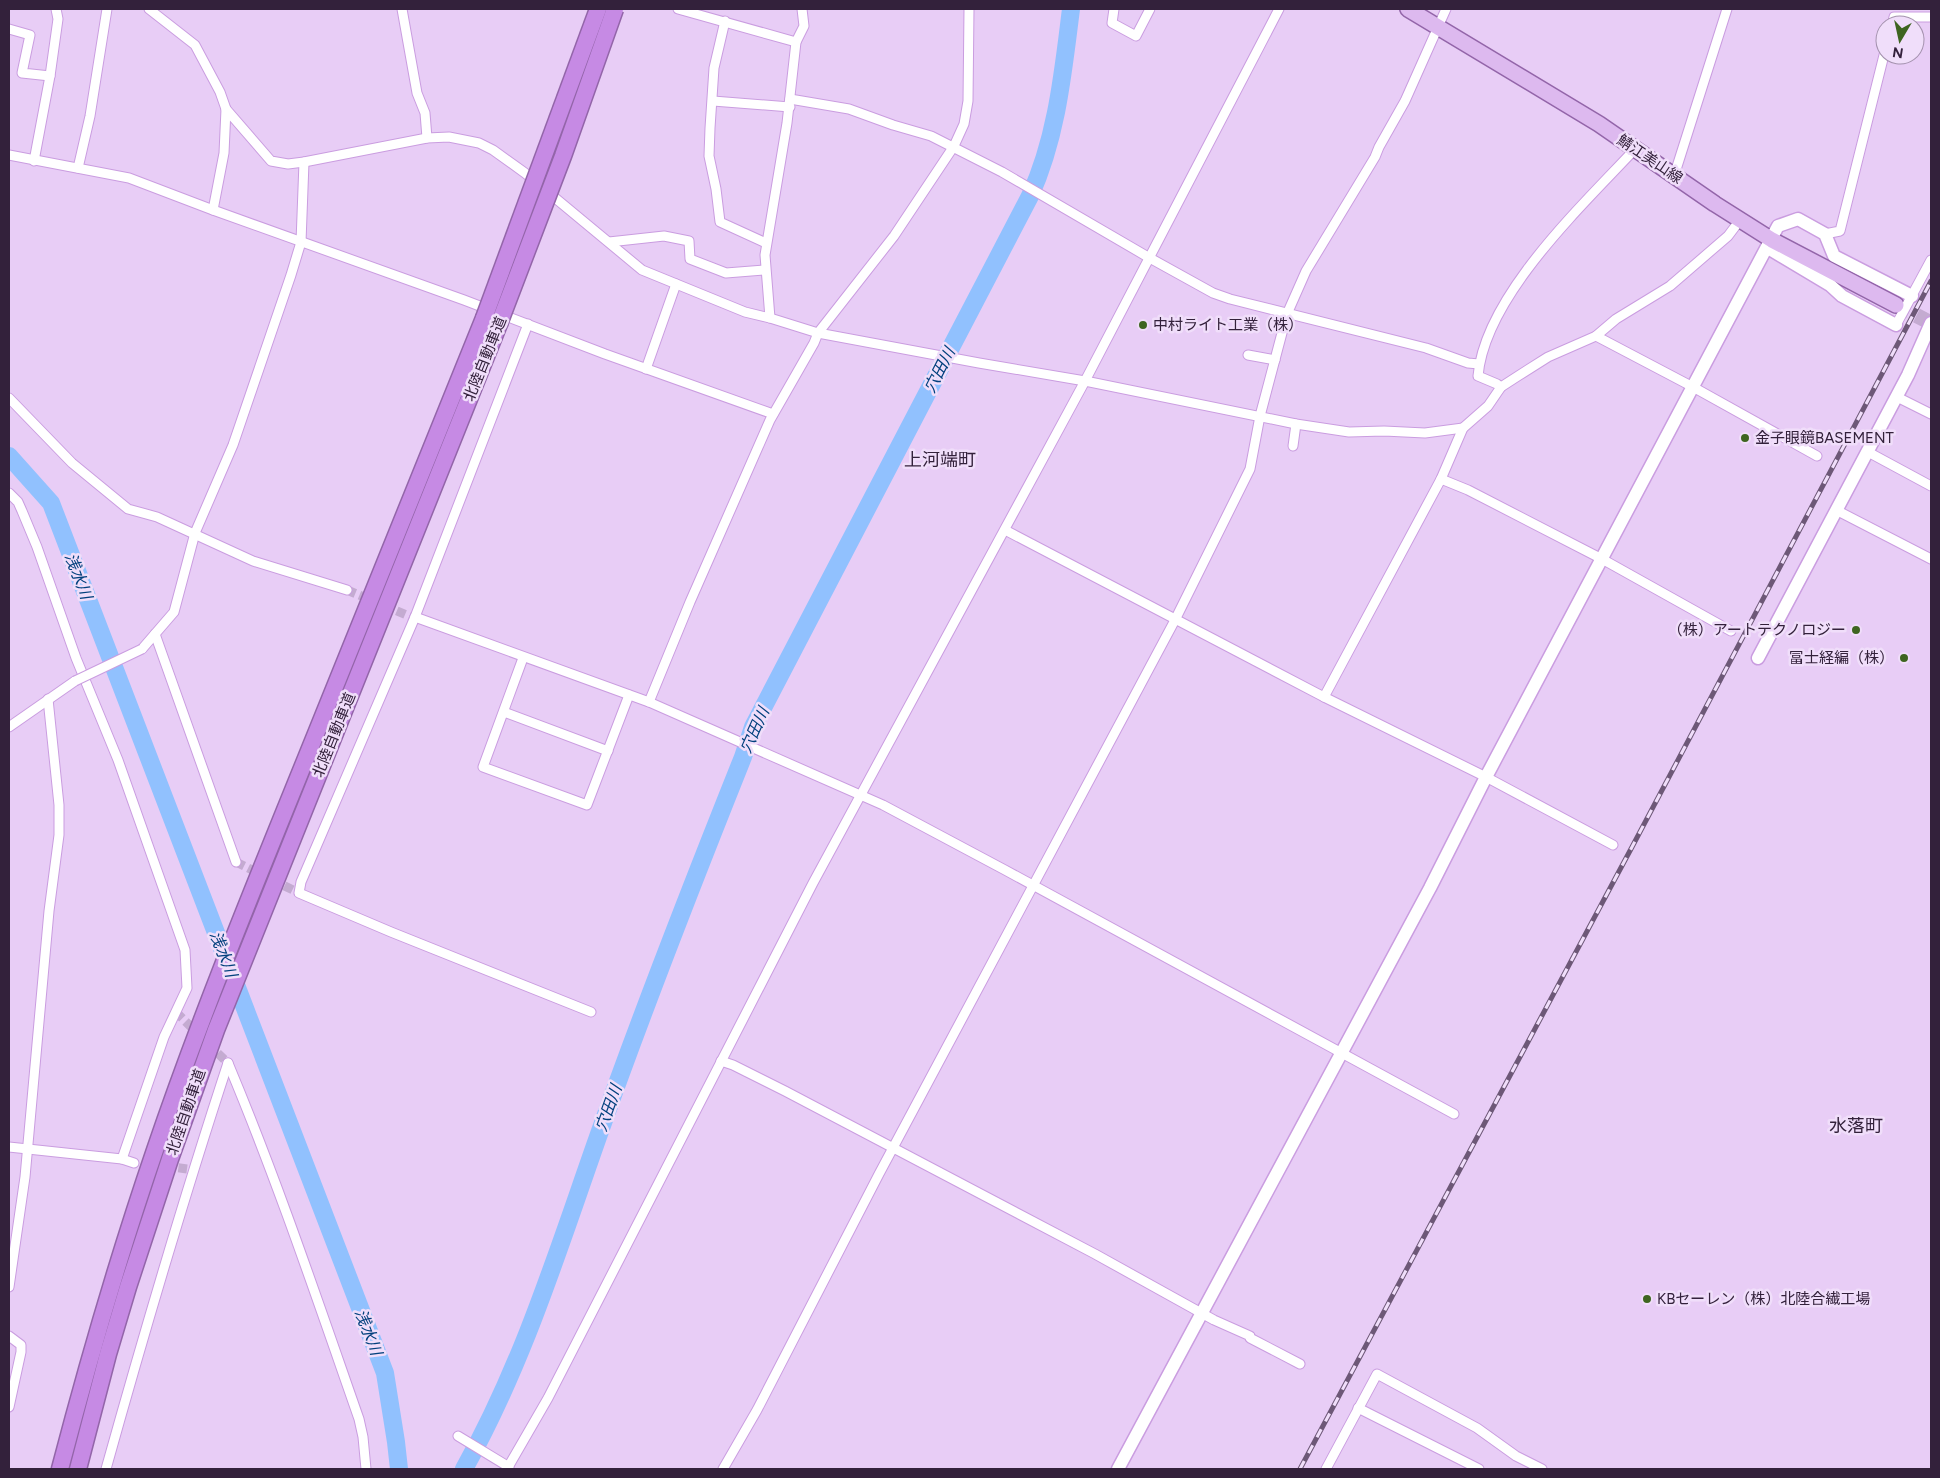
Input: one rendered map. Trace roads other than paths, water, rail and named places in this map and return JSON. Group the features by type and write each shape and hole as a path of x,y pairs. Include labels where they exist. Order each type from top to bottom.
{"highway":[{"name":"北陸自動車道","path":"78,1469 108,1354 170,1159 216,1030 492,321 598,9"},
{"name":"北陸自動車道","path":"60,1469 92,1350 130,1226 154,1151 206,1011 240,923 563,156 615,9"}],"main road":[{"name":"鯖江美山線","path":"1408,9 1438,25 1599,124 1740,220 1770,244 1896,305"}],"street":[{"path":"34,161 50,76 58,19 56,9"},
{"path":"78,168 90,116 107,9"},
{"path":"149,9 195,45 220,92 226,109 271,161 288,164 304,162 427,138 449,137 479,143 493,150 525,173 642,270 745,312 818,333 1085,381 1296,424 1349,432 1425,433 1463,428"},
{"path":"402,9 417,93 425,113 427,138"},
{"path":"678,9 796,42"},
{"path":"770,318 769,290 765,270 766,242 790,103 796,42 804,26 802,9"},
{"path":"649,702 690,602 773,414 818,333 894,236 954,146 964,124 968,101 969,9"},
{"path":"1114,9 1112,23 1136,36 1150,9"},
{"path":"458,1436 508,1467 548,1398 813,883 1085,381 1279,9"},
{"path":"723,1469 1176,620 1250,470 1260,416 1275,360 1288,314 1306,270 1375,156 1405,101 1446,9"},
{"path":"1674,176 1727,9"},
{"path":"725,21 714,68 709,156 714,175 720,222 766,242"},
{"path":"9,29 30,35 22,73 50,76"},
{"path":"1825,234 1840,231 1882,65"},
{"path":"713,101 790,103 849,109 931,136 1002,172 1213,293 1288,314 1426,348 1468,364 1479,364"},
{"path":"213,210 224,153 226,109"},
{"path":"1501,387 1478,376 1479,364 1487,337 1509,296 1522,277 1577,212 1635,149"},
{"path":"9,155 129,178 773,414"},
{"path":"9,726 76,682 142,649 174,612 194,533 233,446 301,242 304,162"},
{"path":"1118,1469 1430,888 1486,777 1778,226 1798,219 1825,234 1834,256 1912,296"},
{"path":"1324,697 1441,479 1463,428 1488,406 1501,387 1548,357 1596,336 1616,319 1670,286 1728,236 1740,220"},
{"path":"609,242 664,236 689,242 690,259 726,273 765,270"},
{"path":"1770,244 1830,285 1842,296 1896,324 1931,260"},
{"path":"646,369 676,284"},
{"path":"1758,658 1929,338 1926,333 1931,323"},
{"path":"528,324 415,617 301,882 299,893 591,1012"},
{"path":"1596,336 1817,456"},
{"path":"1248,355 1275,360"},
{"path":"1897,396 1931,414"},
{"path":"9,398 72,463 128,509 157,517 253,561 347,590"},
{"path":"1293,446 1296,424"},
{"path":"1868,452 1931,486"},
{"path":"1441,479 1468,490 1602,559 1731,631"},
{"path":"9,493 18,502 37,547 76,658 118,760 184,950 187,988 164,1037 122,1159"},
{"path":"1836,510 1931,558"},
{"path":"1005,530 1324,697 1486,777 1613,845"},
{"path":"415,617 426,623"},
{"path":"415,617 649,702 921,825 1454,1114"},
{"path":"155,634 236,862"},
{"path":"524,658 483,767 587,805 629,694"},
{"path":"9,1287 25,1177 49,911 59,835 59,805 48,699"},
{"path":"504,712 608,751"},
{"path":"721,1061 768,1082 1300,1364"},
{"path":"106,1469 152,1304 172,1245 190,1170 228,1063 254,1124 359,1419 363,1436 366,1469"},
{"path":"9,1147 122,1159 134,1162"},
{"path":"9,1336 21,1345 21,1352 9,1407"},
{"path":"1326,1469 1377,1374 1477,1428 1516,1456 1542,1469"},
{"path":"1358,1408 1479,1469"}],"waterway":[{"name":"穴田川","path":"464,1469 504,1388 539,1305 633,1039 753,727 1030,196 1047,151 1053,128 1062,80 1071,9"},
{"name":"浅水川","path":"9,456 51,503 385,1373 399,1469"}],"tunnel":[{"path":"1896,305 1931,323"},
{"path":"347,590 421,621"},
{"path":"236,862 299,893"},
{"path":"176,1012 199,1035"},
{"path":"208,1044 228,1063"},
{"path":"165,1166 187,1169"}],"railway":[{"path":"1300,1469 1931,281"}],"place":[{"name":"中村ライト工業（株）","path":"1143,325"},
{"name":"金子眼鏡BASEMENT","path":"1745,438"},
{"name":"（株）アートテクノロジー","path":"1856,630"},
{"name":"冨士経編（株）","path":"1904,658"},
{"name":"KBセーレン（株）北陸合繊工場","path":"1647,1299"}],"district":[{"name":"上河端町","path":"940,460"},
{"name":"水落町","path":"1856,1126"}]}
